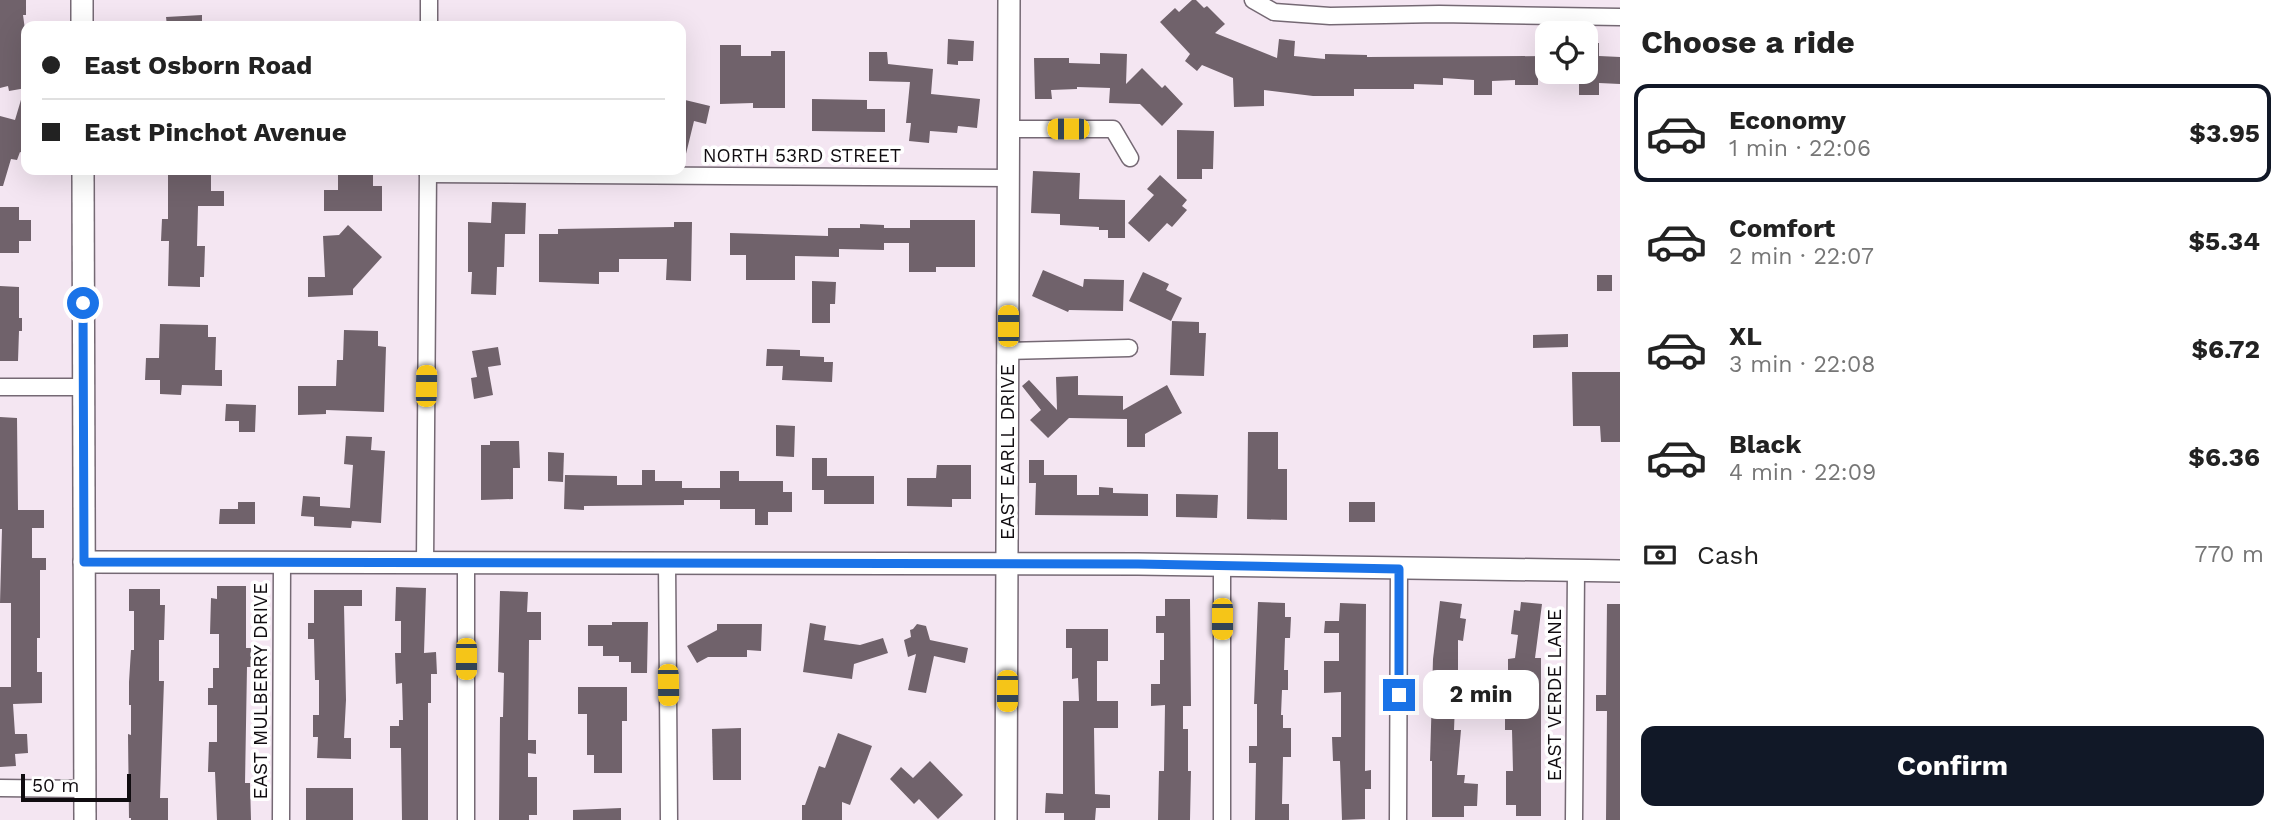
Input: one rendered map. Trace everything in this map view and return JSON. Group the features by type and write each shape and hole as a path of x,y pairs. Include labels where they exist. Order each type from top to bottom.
{"street":[{"path":"82,0 82,21"},
{"path":"429,0 429,21"},
{"name":"EAST EARLL DRIVE","path":"1006,820 1009,0"},
{"path":"1253,0 1274,12 1330,16 1439,7 1620,17"},
{"path":"1008,129 1113,129 1130,158"},
{"path":"83,175 85,820"},
{"path":"425,564 428,175"},
{"name":"NORTH 53RD STREET","path":"686,175 1008,178"},
{"path":"1008,351 1129,348"},
{"path":"0,387 83,387"},
{"path":"84,562 667,562 1620,571"},
{"path":"667,562 669,820"},
{"name":"EAST MULBERRY DRIVE","path":"281,820 282,563"},
{"path":"466,564 466,820"},
{"path":"1222,566 1222,820"},
{"path":"1398,820 1399,569"},
{"name":"EAST VERDE LANE","path":"1574,820 1576,571"},
{"path":"0,788 85,789"}],"building":[{"path":"0,0 26,0 26,15 23,15 24,21 21,21 21,89 9,91 8,86 0,88"},
{"path":"1192,0 1196,0 1204,8 1207,6 1225,24 1215,33 1277,58 1279,39 1295,41 1294,56 1325,59 1325,54 1367,57 1535,56 1535,84 1538,85 1515,85 1515,80 1492,81 1492,95 1474,95 1474,80 1443,78 1443,85 1414,84 1414,89 1354,89 1354,96 1313,96 1264,90 1264,106 1234,107 1233,78 1202,65 1197,71 1185,61 1190,54 1160,22 1175,8 1179,12"},
{"path":"202,15 202,21 166,21 166,17"},
{"path":"948,39 974,41 973,61 958,61 958,65 947,64"},
{"path":"1598,43 1599,56 1620,57 1620,84 1599,83 1599,95 1579,95 1579,84 1598,84"},
{"path":"720,45 741,45 741,56 771,56 771,51 785,51 785,108 753,108 753,103 720,104"},
{"path":"869,52 887,52 888,64 933,69 931,94 980,99 977,128 958,126 957,133 930,131 929,143 909,141 911,123 906,123 910,82 869,81"},
{"path":"1100,53 1127,54 1126,84 1142,68 1162,88 1165,85 1183,104 1162,126 1140,104 1109,103 1110,88 1077,87 1051,90 1052,99 1035,99 1034,58 1069,58 1069,63 1100,64"},
{"path":"812,99 867,100 867,109 885,109 885,132 812,131"},
{"path":"21,100 21,152 17,160 11,159 3,186 0,186 0,116 15,120"},
{"path":"686,100 710,106 706,124 694,121 686,154"},
{"path":"1177,130 1214,131 1213,169 1202,169 1202,179 1177,179"},
{"path":"1033,171 1080,173 1079,199 1125,200 1125,238 1108,238 1108,230 1099,230 1099,227 1060,225 1060,214 1031,213"},
{"path":"168,175 211,175 211,191 224,191 224,206 198,206 197,246 205,246 204,277 200,277 200,287 168,286 169,241 161,241 162,219 168,219"},
{"path":"338,175 373,175 373,186 382,186 382,211 324,211 324,190 338,190"},
{"path":"1160,175 1187,200 1182,206 1187,210 1172,227 1167,223 1149,242 1128,223 1154,195 1147,189"},
{"path":"492,202 526,203 525,234 505,234 504,267 497,267 496,295 471,294 468,222 491,223"},
{"path":"0,207 19,207 19,220 31,220 31,241 19,241 19,253 0,253"},
{"path":"910,220 975,220 975,267 936,267 936,272 909,272 909,243 884,243 884,250 839,249 839,257 795,256 795,280 746,280 746,255 730,255 730,233 828,236 828,228 860,228 860,224 910,228"},
{"path":"674,222 692,222 691,281 666,280 667,259 619,259 619,272 599,272 599,284 539,282 539,234 558,234 558,229 674,227"},
{"path":"348,225 382,257 353,289 353,295 308,297 308,277 325,277 323,236 339,235"},
{"path":"1043,270 1083,287 1084,279 1124,280 1123,311 1068,312 1032,296"},
{"path":"1143,272 1169,284 1166,290 1182,298 1171,321 1129,301"},
{"path":"1597,275 1612,275 1612,291 1597,291"},
{"path":"812,281 836,282 835,304 830,304 830,323 812,323"},
{"path":"0,286 19,287 19,318 22,318 22,331 19,331 18,361 0,361"},
{"path":"1172,321 1199,322 1199,333 1206,333 1204,376 1170,375"},
{"path":"160,324 208,325 208,337 216,337 215,370 222,370 222,386 182,385 181,395 160,394 160,380 145,380 146,358 159,358"},
{"path":"344,330 378,331 378,346 386,347 384,412 326,410 326,414 298,415 298,386 336,386 337,360 343,360"},
{"path":"1568,334 1568,347 1533,348 1533,335"},
{"path":"498,347 501,365 488,367 493,395 474,399 471,378 477,377 472,351"},
{"path":"767,349 800,350 800,356 824,357 824,362 833,362 832,382 782,380 783,366 766,366"},
{"path":"1572,372 1620,372 1620,442 1601,442 1600,426 1573,426"},
{"path":"1078,376 1078,395 1123,396 1123,410 1167,385 1182,413 1145,434 1145,447 1127,447 1127,419 1069,418 1048,438 1030,420 1041,410 1022,386 1029,380 1057,410 1056,377"},
{"path":"226,404 256,405 255,432 239,432 239,421 225,421"},
{"path":"0,417 17,418 18,510 44,510 44,528 32,528 32,558 46,558 46,570 40,570 40,638 37,638 37,672 42,672 42,703 13,704 15,734 27,734 28,753 15,754 16,766 0,767 0,687 11,687 11,603 0,603"},
{"path":"776,425 795,426 794,457 776,456"},
{"path":"1248,432 1278,432 1278,469 1287,469 1287,520 1247,519"},
{"path":"346,436 372,437 371,450 385,451 381,523 352,521 351,528 314,526 314,517 301,516 303,496 320,497 320,506 350,508 353,465 344,464"},
{"path":"490,441 519,441 520,468 513,468 513,499 481,500 481,445 490,445"},
{"path":"548,452 564,453 563,482 548,481"},
{"path":"812,458 827,458 827,476 874,476 874,504 824,504 824,490 812,490"},
{"path":"1029,460 1044,460 1044,475 1077,475 1077,495 1099,495 1099,487 1113,488 1113,493 1148,494 1148,516 1035,515 1036,483 1029,483"},
{"path":"937,465 971,465 971,499 952,499 952,507 907,506 907,478 936,478"},
{"path":"642,470 655,470 655,481 682,481 682,488 720,488 720,471 739,471 739,481 783,481 783,492 792,492 792,512 768,512 768,525 755,525 755,509 720,509 720,500 684,500 684,505 584,506 584,510 564,509 565,475 617,476 617,485 642,485"},
{"path":"1176,494 1218,495 1217,518 1176,517"},
{"path":"238,502 255,502 255,524 219,524 220,509 238,509"},
{"path":"1349,502 1375,502 1375,522 1349,522"},
{"path":"217,586 246,586 246,648 251,648 251,667 247,667 245,783 250,783 251,820 217,820 215,772 208,772 209,742 217,742 217,705 208,705 208,688 213,688 213,668 219,668 219,634 210,634 211,598 217,599"},
{"path":"396,587 426,588 424,653 436,652 437,674 431,674 431,703 428,703 428,820 402,820 401,748 390,748 390,726 399,726 399,720 403,720 402,683 396,684 395,653 401,653 401,621 395,621"},
{"path":"129,589 160,589 160,605 165,605 164,640 159,640 159,681 164,681 160,798 168,798 168,820 129,818 129,682 131,650 134,650 134,611 129,611"},
{"path":"314,590 362,590 362,606 344,606 344,738 351,738 351,759 317,758 318,737 313,737 313,715 319,715 319,680 315,680 314,639 308,639 308,623 314,623"},
{"path":"500,591 528,592 527,612 541,612 541,640 529,640 528,740 536,740 536,754 528,753 528,777 537,777 537,815 529,815 529,820 499,820 500,717 503,717 504,673 498,672"},
{"path":"1165,599 1190,599 1191,706 1183,706 1183,729 1188,729 1190,820 1158,820 1159,771 1164,771 1165,705 1151,706 1151,684 1160,684 1160,660 1164,660 1164,633 1156,633 1156,616 1165,616"},
{"path":"1440,601 1462,604 1460,618 1466,619 1463,641 1458,640 1458,672 1464,672 1464,686 1458,686 1458,704 1455,704 1454,730 1461,730 1457,775 1465,775 1464,783 1478,784 1477,806 1464,806 1464,817 1432,817 1430,761 1433,659"},
{"path":"1258,602 1285,603 1285,617 1291,617 1290,638 1285,638 1284,670 1288,670 1288,690 1282,690 1281,715 1283,728 1291,728 1291,757 1283,757 1282,804 1289,804 1289,820 1255,820 1256,763 1249,763 1249,746 1257,746 1257,704 1254,704"},
{"path":"1521,602 1542,604 1535,658 1541,658 1541,816 1516,816 1516,805 1506,805 1506,771 1513,771 1512,730 1505,730 1505,715 1516,715 1516,686 1508,686 1508,659 1515,658 1518,635 1511,634 1514,610 1520,611"},
{"path":"1340,603 1366,604 1365,771 1371,770 1371,789 1365,789 1365,819 1342,820 1340,761 1333,761 1332,737 1341,737 1341,692 1324,693 1324,661 1339,661 1339,633 1324,633 1325,621 1339,621"},
{"path":"1607,604 1620,604 1620,820 1606,820 1607,711 1596,711 1596,695 1606,695"},
{"path":"612,622 648,622 647,673 631,673 631,662 619,662 619,656 603,656 603,646 588,646 588,625 612,625"},
{"path":"810,623 826,626 824,640 860,645 883,638 888,653 854,664 852,679 803,672"},
{"path":"717,624 762,624 761,651 747,650 747,657 708,657 697,663 687,646 717,630"},
{"path":"917,624 926,626 930,640 968,648 965,663 934,656 926,693 908,690 916,654 908,657 904,640 911,637 910,630"},
{"path":"1066,629 1108,629 1108,661 1097,661 1097,701 1118,701 1118,728 1094,728 1095,794 1110,795 1110,808 1096,808 1095,820 1064,820 1064,813 1045,813 1046,793 1063,794 1063,701 1079,701 1078,678 1072,679 1072,648 1066,648"},
{"path":"578,687 627,687 627,721 622,721 622,773 594,773 594,755 587,755 587,714 578,714"},
{"path":"741,728 741,780 713,780 712,729"},
{"path":"838,733 872,746 850,805 842,802 842,820 802,820 802,805 805,805 819,766 825,768"},
{"path":"930,761 963,795 938,819 919,799 914,804 890,779 901,767 913,778"},
{"path":"306,788 353,788 353,820 306,820"},
{"path":"621,808 621,820 573,820 573,810"}],"route":[{"path":"83,303 84,562 1138,564 1399,569 1399,695"}]}
